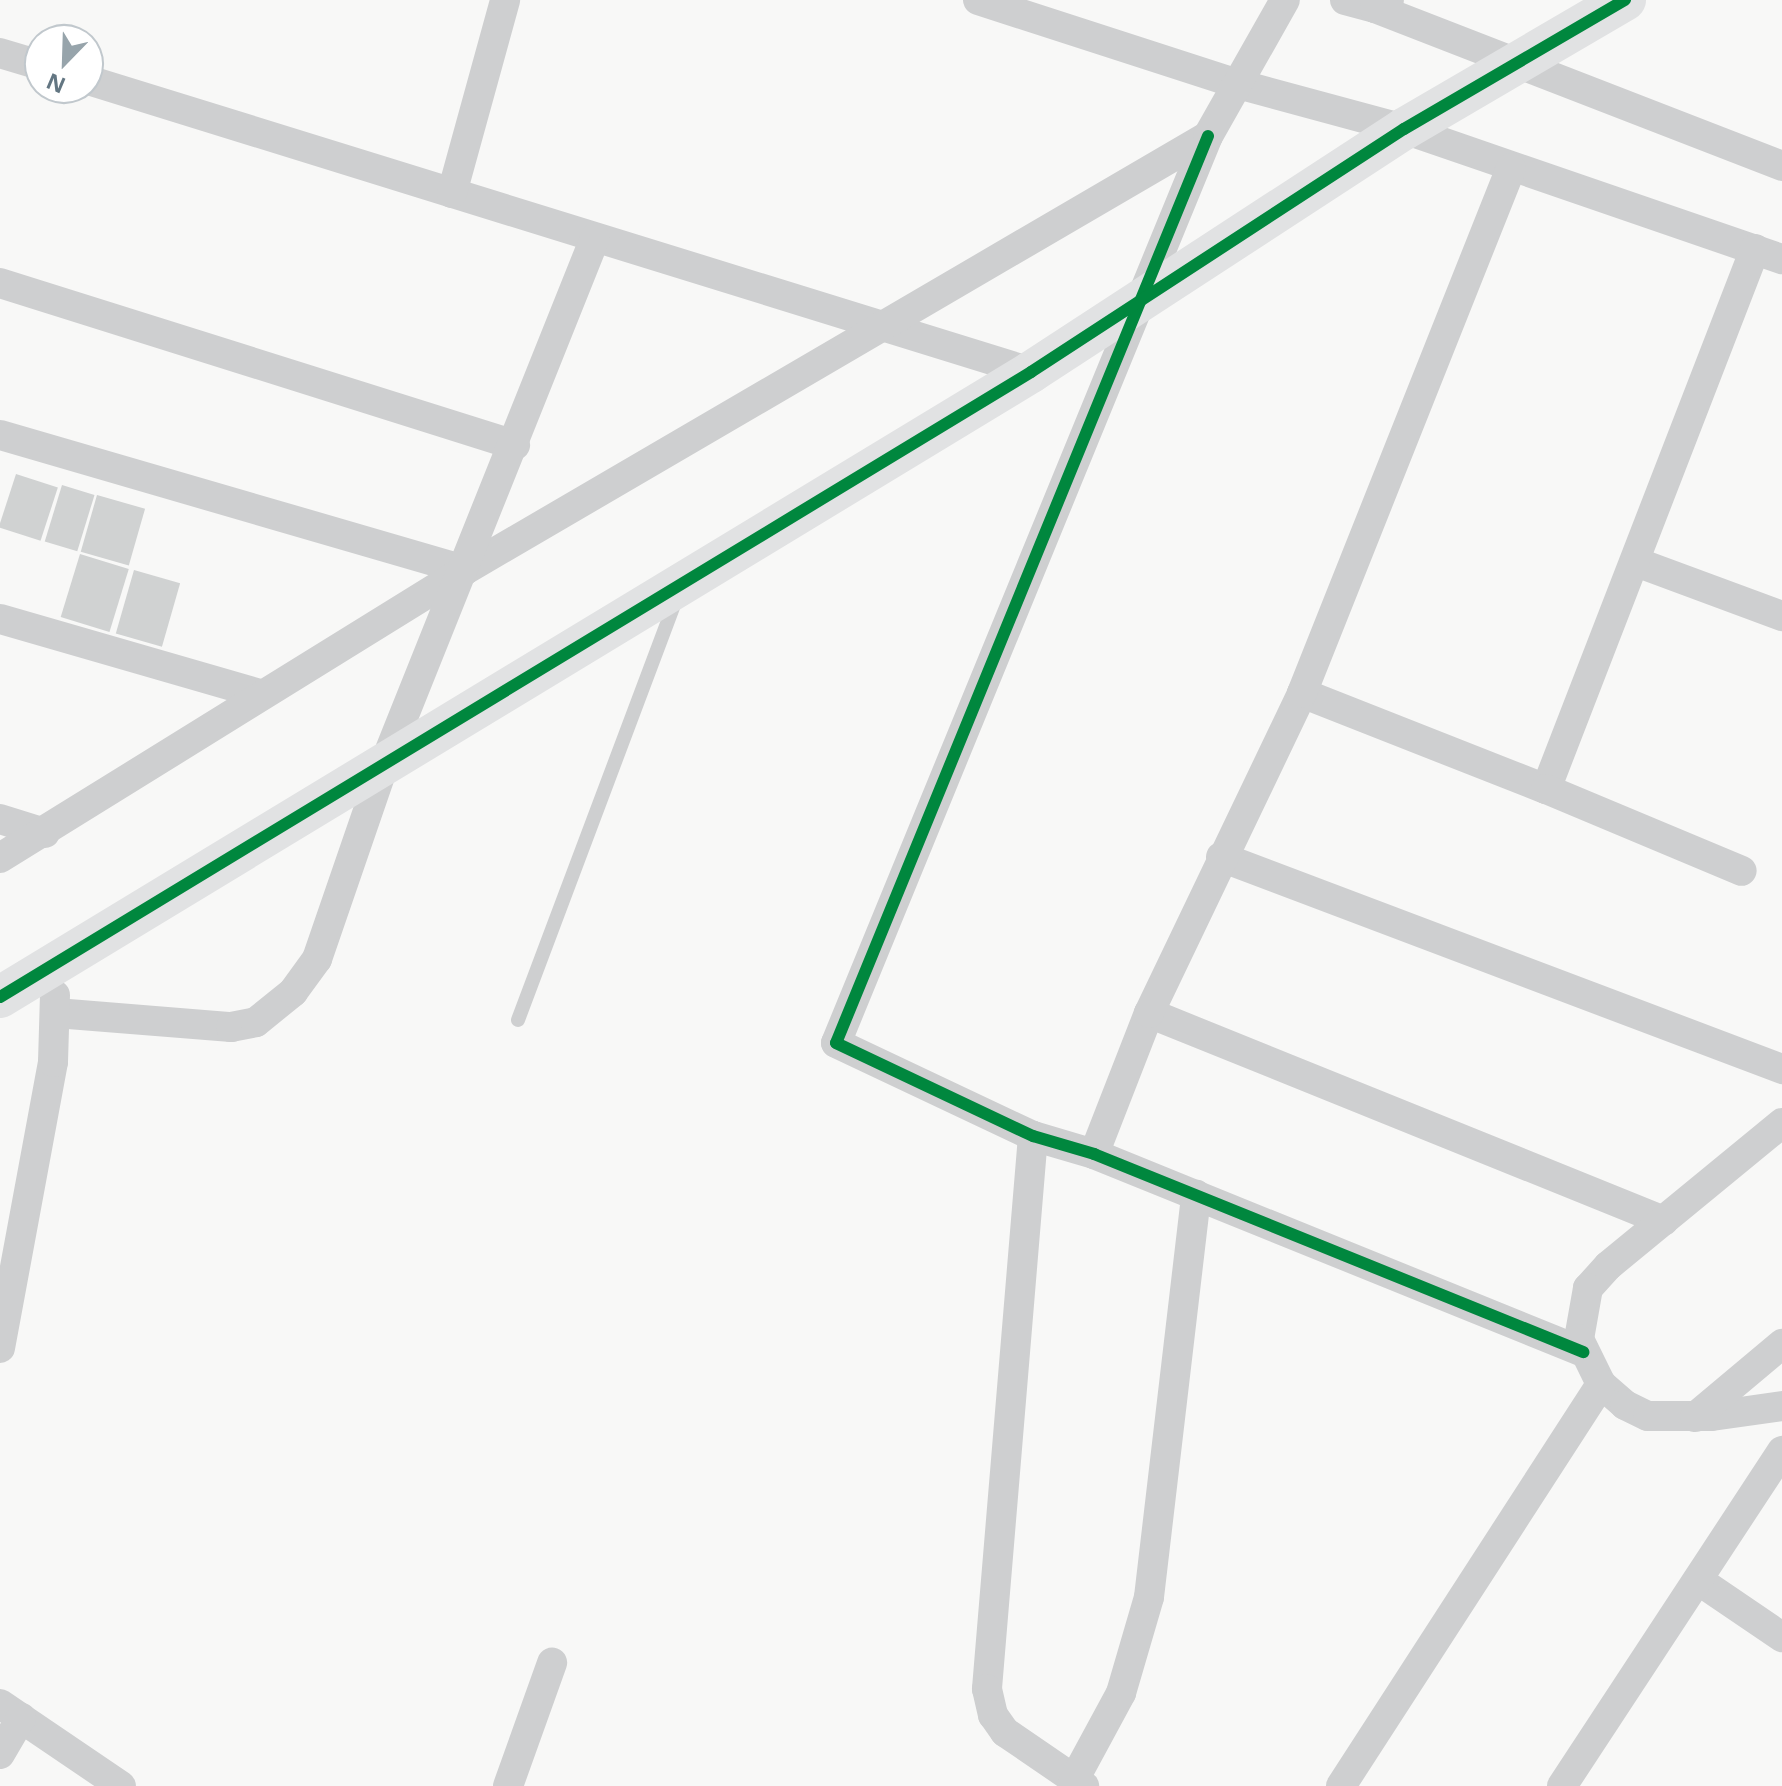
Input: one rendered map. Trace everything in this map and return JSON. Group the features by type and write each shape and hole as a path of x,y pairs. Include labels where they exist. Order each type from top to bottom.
{"street":[{"path":"452,193 505,0"},
{"path":"978,0 1238,84 1404,129 1768,254 1636,562 1546,789"},
{"path":"1285,0 1208,136 836,1043 1033,1136 1094,1154 1583,1352"},
{"path":"1345,0 1382,4 1518,64 1782,166"},
{"path":"0,997 382,770 681,587 1138,306 1404,129 1625,0"},
{"path":"0,53 24,60"},
{"path":"104,85 875,328 1031,372"},
{"path":"0,858 45,833 259,694 465,570 1208,136"},
{"path":"1094,1154 1149,1013 1302,693 1511,168"},
{"path":"56,1013 231,1027 273,1013 317,959 330,933 382,770 465,570 595,238"},
{"path":"0,283 515,445"},
{"path":"0,435 465,570"},
{"path":"1636,562 1782,616"},
{"path":"0,619 259,694"},
{"path":"1302,693 1546,789 1742,871"},
{"path":"0,819 45,833"},
{"path":"1221,857 1782,1069"},
{"path":"0,1348 53,1062 56,1013 52,966"},
{"path":"1149,1013 1664,1221"},
{"path":"1782,1123 1588,1288 1579,1339 1601,1384 1625,1405 1648,1416 1695,1417 1782,1406"},
{"path":"1033,1136 987,1689 993,1715 1005,1732 1079,1783 1121,1693 1149,1597 1196,1195"},
{"path":"1695,1417 1782,1344"},
{"path":"1341,1786 1601,1384"},
{"path":"1726,1414 1782,1441"},
{"path":"1562,1786 1782,1451"},
{"path":"1698,1580 1782,1637"},
{"path":"508,1786 552,1663"},
{"path":"0,1754 10,1711 121,1786"}],"lane":[{"path":"518,1020 681,587"}],"building":[{"path":"16,474 58,488 41,541 0,528"},
{"path":"62,485 95,495 77,551 45,541"},
{"path":"97,495 145,509 129,565 81,552"},
{"path":"80,554 129,569 109,632 61,617"},
{"path":"134,570 180,583 162,647 116,633"}],"cycle path":[{"path":"0,997 1031,372 1404,129 1625,0"},
{"path":"1208,136 836,1043 1033,1136 1094,1154 1583,1352"}]}
